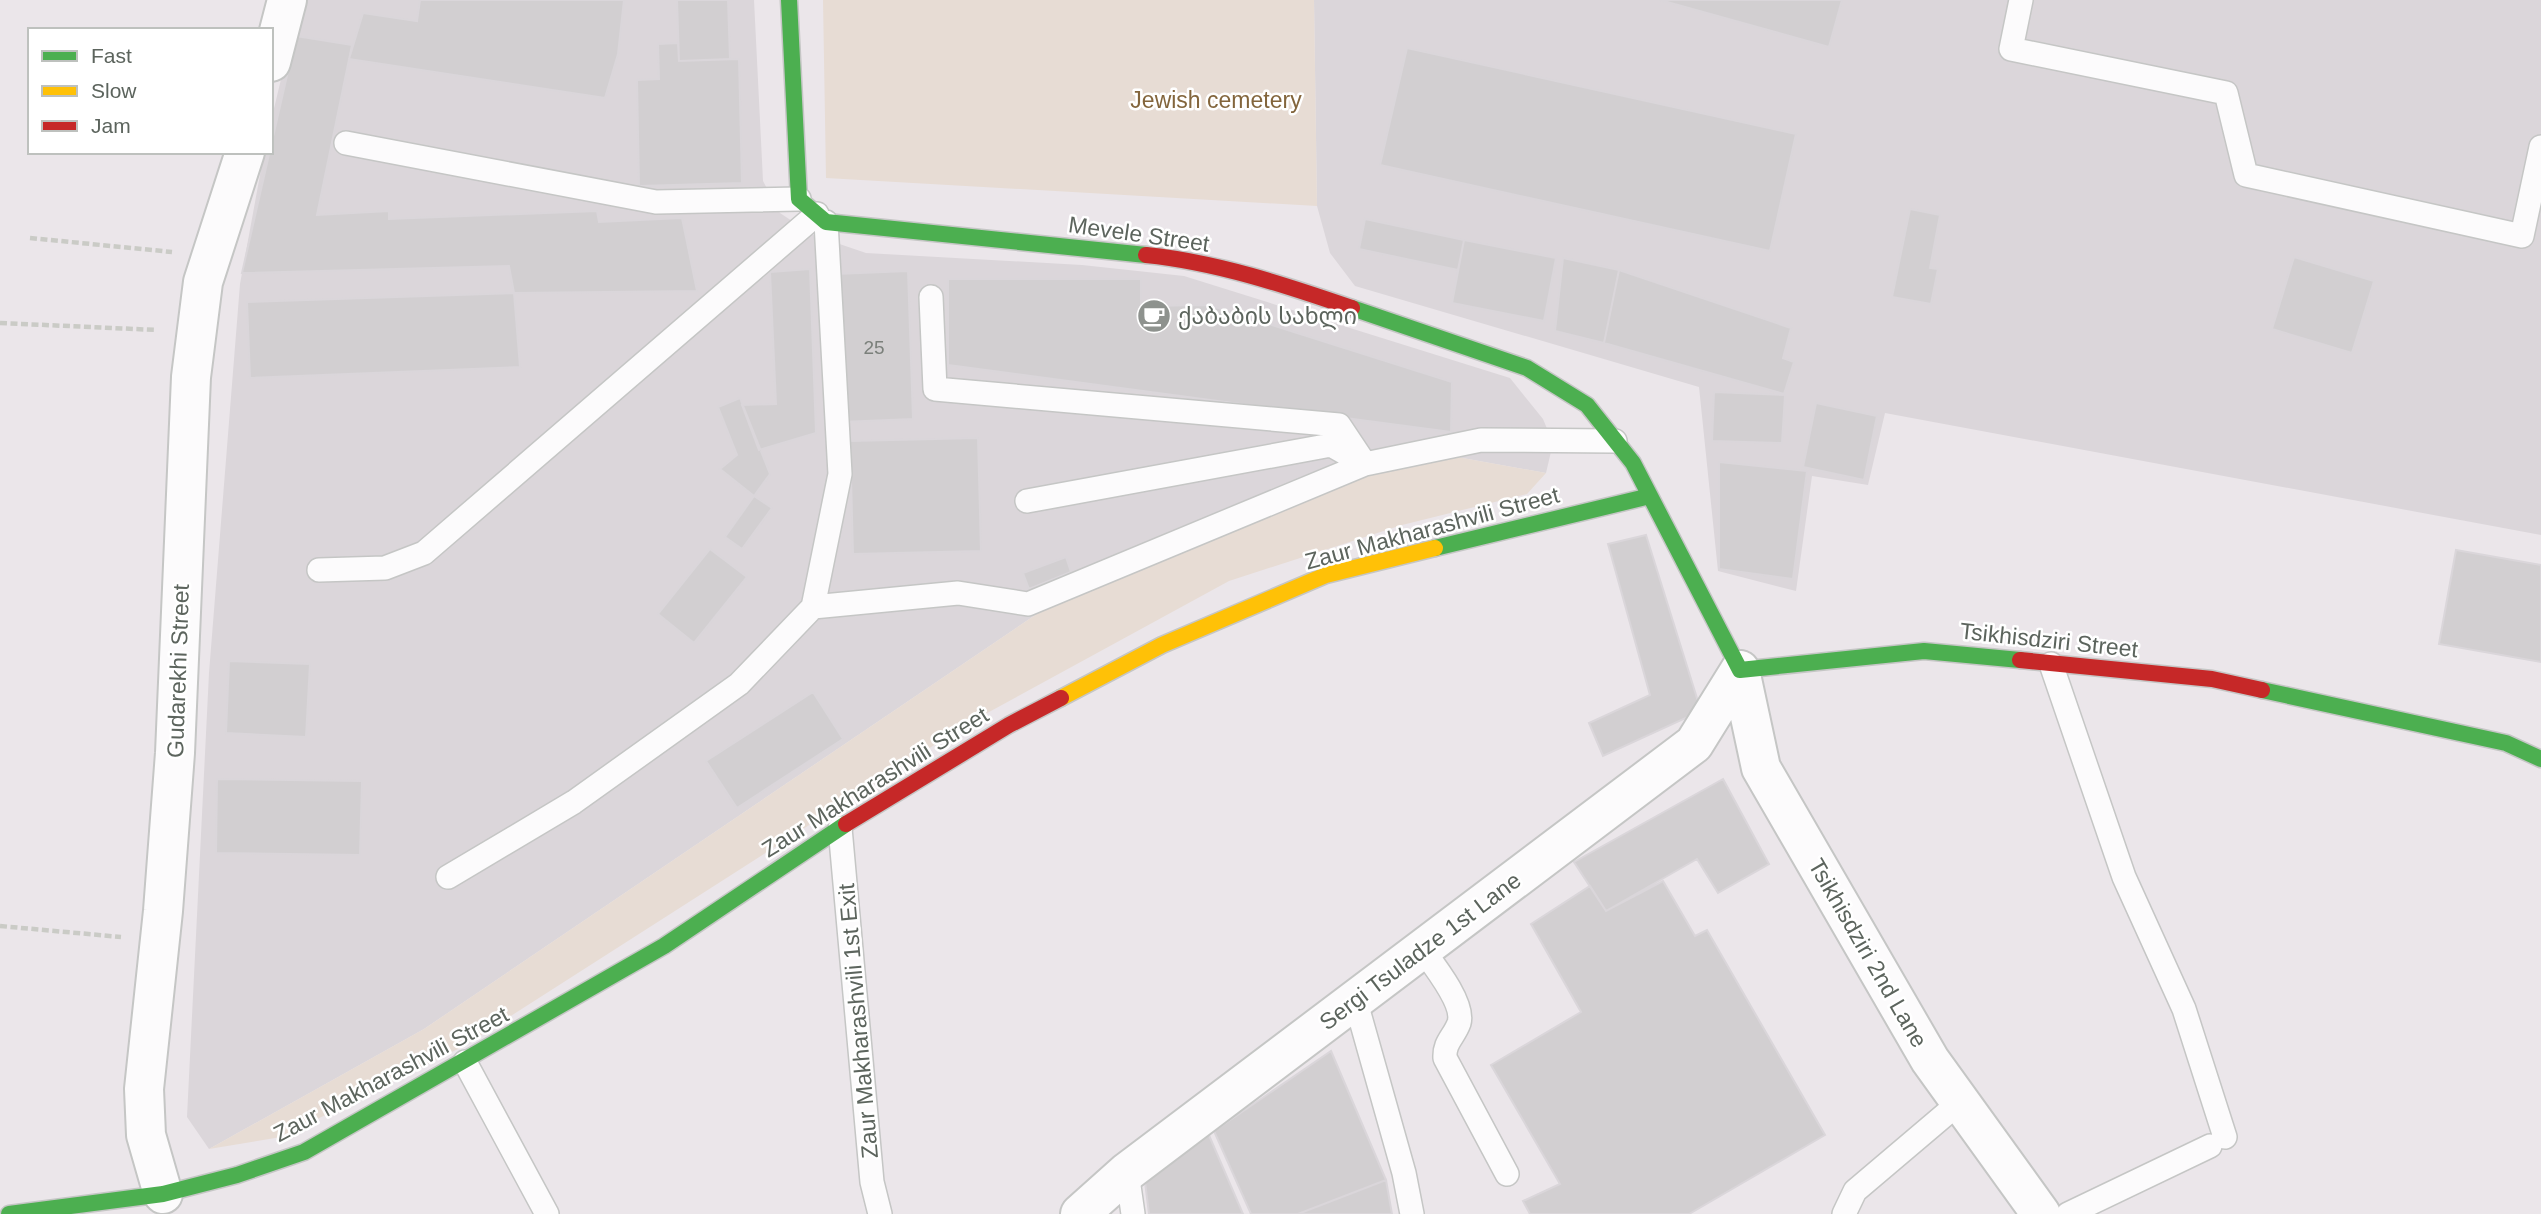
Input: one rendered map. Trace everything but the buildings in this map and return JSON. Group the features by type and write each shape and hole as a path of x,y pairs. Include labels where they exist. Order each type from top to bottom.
{"street":[{"path":"273,54 287,0"},
{"path":"789,0 799,199 822,218"},
{"name":"Gudarekhi Street","path":"163,1194 146,1135 144,1089 160,941 175,753 185,472 203,282 244,154"},
{"name":"Mevele Street","path":"822,218 1179,258 1278,283 1527,368 1587,405 1633,463 1650,496"},
{"path":"1650,496 1740,670"},
{"name":"Zaur Makharashvili Street","path":"9,1214 163,1194 237,1175 304,1152 664,946 840,828 1009,725 1162,645 1326,575 1650,496"},
{"name":"Tsikhisdziri Street","path":"1740,670 1924,651 2212,679 2506,743 2541,759"},
{"name":"Sergi Tsuladze 1st Lane","path":"1080,1214 1127,1172 1694,744 1740,670"},
{"name":"Tsikhisdziri 2nd Lane","path":"1740,670 1761,768 1930,1060 2041,1214"}],"lane":[{"path":"2021,0 2011,49 2226,93 2246,175 2522,236 2541,146"},
{"path":"346,143 656,202 799,199"},
{"path":"319,570 384,568 424,553 822,218"},
{"path":"448,877 574,802 739,684 813,607 841,474 822,218"},
{"path":"931,297 935,389 1339,425 1365,464"},
{"path":"813,607 958,593 1028,604 1365,464 1481,440 1615,441"},
{"path":"1027,501 1331,445 1365,464"},
{"path":"2052,664 2124,877 2184,1009 2218,1141 2068,1214"},
{"name":"Zaur Makharashvili 1st Exit","path":"840,828 872,1182 880,1214"},
{"path":"1422,949 1459,1011 1459,1023 1444,1046 1445,1058 1507,1174"},
{"path":"1355,999 1404,1173 1412,1214"},
{"path":"465,1062 547,1214"},
{"path":"1844,1214 1855,1191 1960,1102"},
{"path":"1127,1172 1133,1214"}],"path":[{"path":"30,238 175,253 210,261"},
{"path":"0,323 197,331"},
{"path":"0,926 160,941"}],"shaded area":[{"path":"300,0 754,0 763,181 780,213 813,235 866,253 1082,265 1184,276 1510,378 1543,419 1553,443 1546,473 1446,455 1056,601 424,1029 209,1149 187,1117 209,673 240,284 264,154 273,154 273,113"},
{"path":"1314,0 2541,0 2541,535 1885,413 1868,485 1812,476 1796,591 1718,571 1699,387 1355,286 1330,253 1317,206"}],"green space":[{"name":"Jewish cemetery","path":"823,0 1314,0 1317,206 826,178"},
{"path":"1446,455 1546,473 1527,494 1402,525 1229,581 967,724 464,1046 281,1137 209,1149 424,1029 1056,601 1295,494"}],"traffic: fast":[{"path":"789,0 799,199 826,222 1146,255"},
{"path":"1352,308 1527,368 1587,405 1633,463 1740,670 1924,651 2020,660"},
{"path":"1435,548 1650,496"},
{"path":"2262,690 2506,743 2541,759"},
{"path":"9,1214 163,1194 237,1175 304,1152 664,946 846,824"}],"traffic: slow":[{"path":"1061,698 1162,645 1326,575 1435,548"}],"traffic: jam":[{"path":"1146,255 1224,269 1352,308"},
{"path":"2020,660 2212,679 2262,690"},
{"path":"846,824 1009,725 1061,698"}],"place":[{"name":"ქაბაბის სახლი","path":"1154,316"}]}
